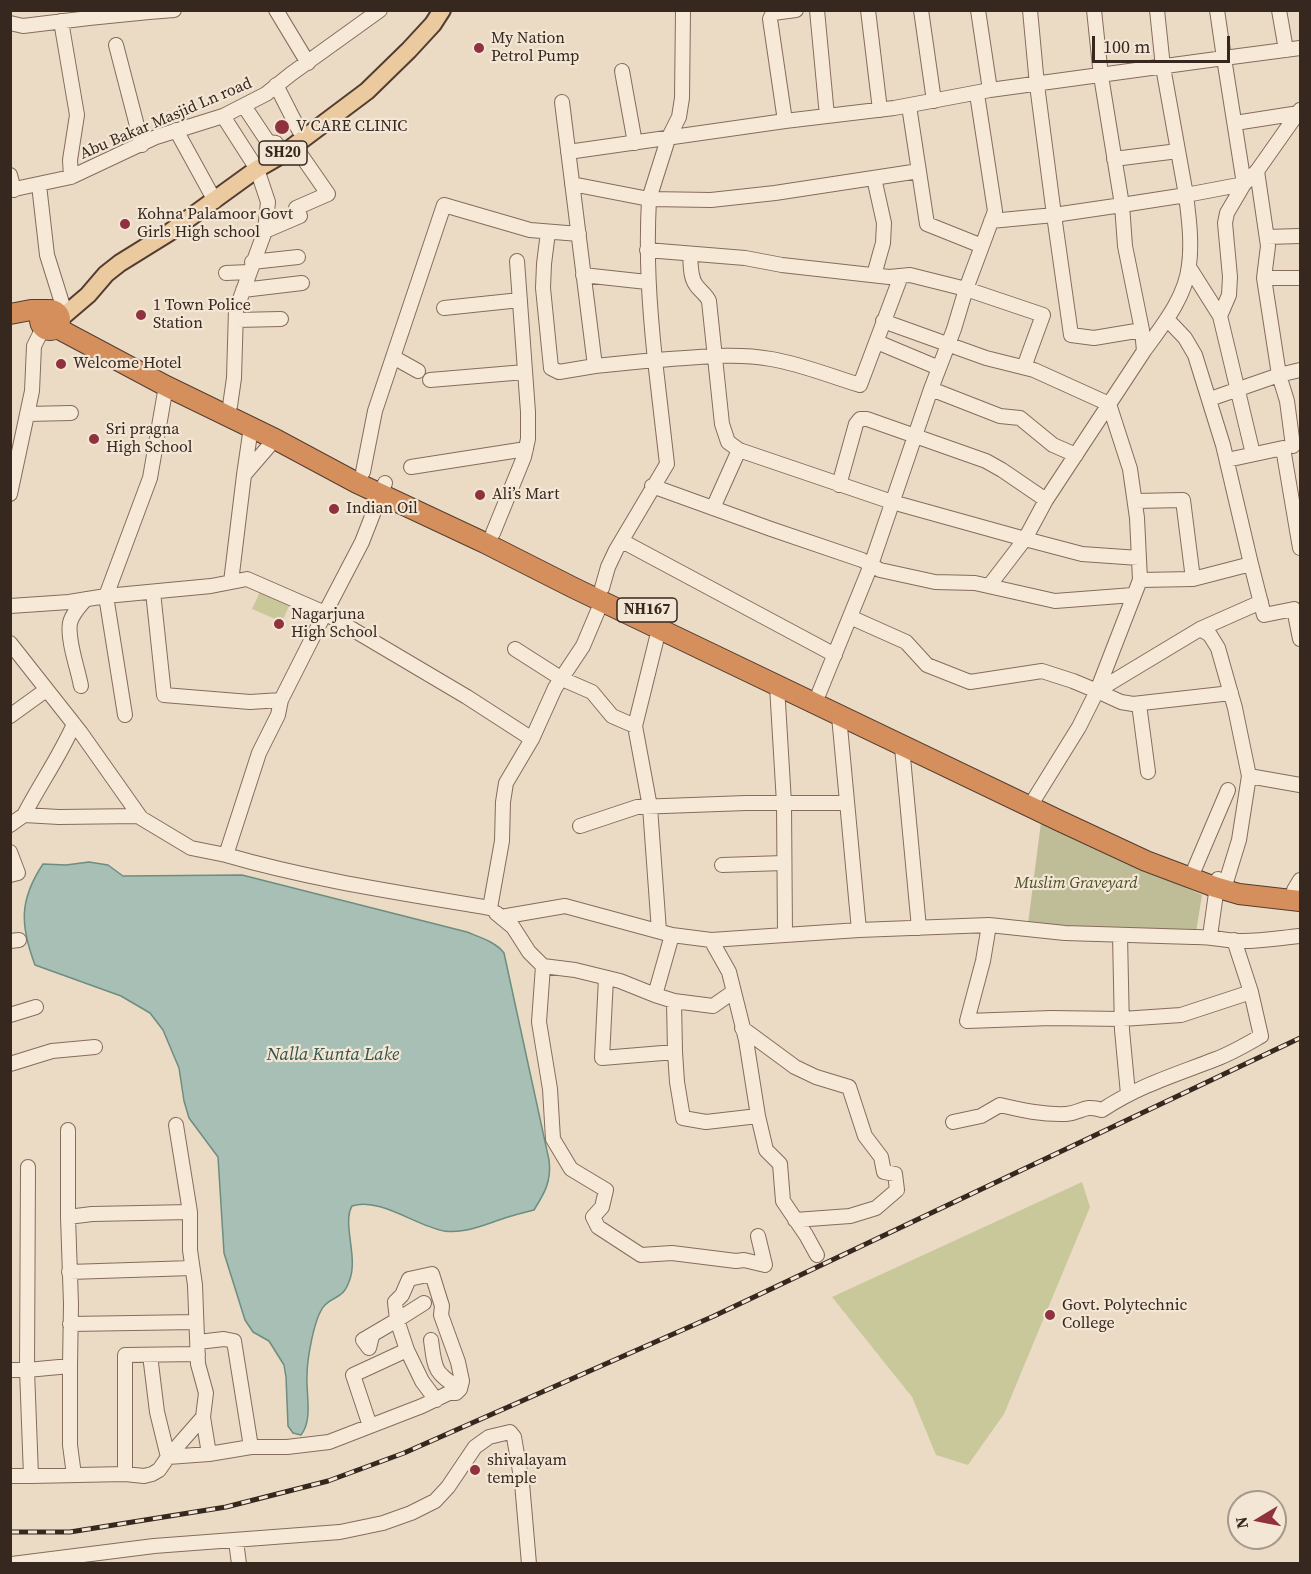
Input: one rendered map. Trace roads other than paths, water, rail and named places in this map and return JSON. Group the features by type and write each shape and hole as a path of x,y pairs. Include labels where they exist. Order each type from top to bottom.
{"highway":[{"path":"11,313 53,317"},
{"name":"NH167","path":"53,317 166,386 382,488 493,533 659,629 903,747 1146,861 1220,881"},
{"name":"NH167","path":"53,317 363,472 382,488 485,543 819,693 1147,851 1220,881 1239,894 1299,890"}],"main road":[{"name":"SH20","path":"53,317 88,295 106,274 294,145 386,74 434,24 442,10"}],"street":[{"path":"34,10 38,24"},
{"path":"10,23 23,26 61,21 88,14 174,10"},
{"path":"276,10 308,63"},
{"name":"Abu Bakar Masjid Ln road","path":"12,190 71,177 176,130 223,116 244,106 266,94 380,10"},
{"path":"496,912 506,783 532,739 555,688 583,646 602,595 608,567 652,486 667,464 647,282 646,250 649,199 668,139 679,117 682,98 684,10"},
{"path":"785,121 770,19 773,13 796,10"},
{"path":"817,10 827,116"},
{"path":"868,10 880,110"},
{"path":"921,10 934,101"},
{"path":"819,693 871,565 994,211 978,10"},
{"path":"1030,10 1037,85 1071,334 1094,338 1142,330"},
{"path":"1094,10 1101,76 1122,205 1125,246 1144,351"},
{"path":"989,586 1025,539 1046,500 1167,319 1181,294 1189,267 1190,234 1186,195 1163,67 1157,10"},
{"path":"1217,10 1244,184"},
{"path":"1279,10 1286,50"},
{"path":"61,21 77,116 70,160 71,177"},
{"path":"116,45 142,145"},
{"path":"568,152 909,106 983,92 1300,48"},
{"path":"622,71 635,143"},
{"path":"276,85 298,130 294,145"},
{"path":"562,102 594,366"},
{"path":"244,106 268,142 294,145 328,194 296,208 300,216 265,231"},
{"path":"909,106 927,224 982,246"},
{"path":"1234,123 1300,112"},
{"path":"1220,316 1229,295 1229,255 1225,224 1227,213 1244,184 1257,171 1300,112"},
{"path":"223,116 257,169 268,202 265,231 236,310 234,378 230,406"},
{"path":"176,130 215,201"},
{"path":"1114,159 1178,151"},
{"path":"572,184 649,199 711,200 775,193 919,171"},
{"path":"1257,171 1268,246 1264,278 1279,375 1287,400 1300,548"},
{"path":"10,175 12,190"},
{"path":"874,178 884,222 883,243 874,275"},
{"path":"991,221 1054,215 1244,184"},
{"path":"10,494 32,391 34,346 53,317 39,185"},
{"path":"363,472 375,411 444,205 530,230 579,234"},
{"path":"548,232 543,288 551,368 559,372 655,360 748,356 771,359 860,385 901,276"},
{"path":"1267,237 1300,236"},
{"path":"646,250 746,258 782,265 874,275 910,275 966,289 1043,315 1024,368"},
{"path":"690,255 694,283 709,301 722,424 728,442 739,450 892,502 1025,539 1082,554 1139,558"},
{"path":"226,273 298,257"},
{"path":"493,533 526,449 528,412 517,261"},
{"path":"1189,267 1220,316 1253,454"},
{"path":"583,275 647,282"},
{"path":"1264,278 1300,278"},
{"path":"243,290 302,283"},
{"path":"444,308 520,300"},
{"path":"236,320 281,319"},
{"path":"1167,319 1185,338 1196,355 1227,460 1264,615 1297,608 1300,639"},
{"path":"884,321 986,358 1034,370 1109,404 1130,469 1135,501 1140,580 1097,692 1079,727 1035,798"},
{"path":"877,342 939,368"},
{"path":"393,357 418,371"},
{"path":"1210,399 1300,370"},
{"path":"430,380 525,372"},
{"path":"126,715 106,596 150,478 166,386"},
{"path":"931,389 1000,416 1020,418 1053,445 1076,455"},
{"path":"27,414 71,413"},
{"path":"839,485 856,424 860,419 867,419 986,461 1046,500"},
{"path":"231,582 251,428"},
{"path":"244,475 275,439"},
{"path":"1227,460 1292,446"},
{"path":"411,467 526,449"},
{"path":"713,508 739,450"},
{"path":"652,486 862,560 880,570 935,582 975,583 1055,601 1133,595"},
{"path":"226,855 259,753 278,715 281,700 362,542 382,488"},
{"path":"1135,501 1183,500 1194,579"},
{"path":"622,541 835,655"},
{"path":"1140,580 1194,579 1251,564"},
{"path":"10,606 69,602 247,579 325,613 467,697 532,739"},
{"path":"153,592 164,695 250,702 281,700"},
{"path":"81,686 70,634 70,622 86,599"},
{"path":"1097,692 1200,628 1261,602"},
{"path":"850,617 906,642 927,665 970,682 1042,671 1073,681 1121,702 1139,704 1231,693"},
{"path":"1200,628 1210,635 1218,648 1231,693 1249,776 1239,840 1220,881 1210,936"},
{"path":"655,995 666,933 650,807 635,726 659,629"},
{"path":"10,643 74,724 139,816 190,848 264,866 496,912 565,906 666,933 711,940 859,930 989,925 1065,933 1210,936 1255,941 1300,936"},
{"path":"515,649 562,679 592,692 612,716 635,726"},
{"path":"777,686 784,803 785,935"},
{"path":"10,716 46,690"},
{"path":"1139,704 1148,772"},
{"path":"839,716 845,803 859,930"},
{"path":"10,825 39,785 74,724"},
{"path":"903,747 919,928"},
{"path":"1249,776 1300,785"},
{"path":"1194,870 1227,790"},
{"path":"580,826 638,807 845,803"},
{"path":"17,814 59,817 139,816"},
{"path":"10,852 18,873 10,875"},
{"path":"722,865 784,862"},
{"path":"496,912 513,927 529,951 543,966 575,970 620,981 674,1001 713,1006 733,992"},
{"path":"989,925 983,961 967,1021 1051,1018 1122,1019 1181,1014 1251,992"},
{"path":"1120,935 1122,1019 1128,1094"},
{"path":"711,940 729,972 746,1041 766,1150 780,1164 783,1201 817,1255"},
{"path":"953,1122 981,1116 1000,1105 1030,1112 1068,1114 1090,1106 1102,1110 1128,1094 1166,1076 1218,1059 1262,1036 1234,940"},
{"path":"543,966 539,1022 550,1089 553,1139 571,1169 606,1190 602,1207 593,1217 598,1227 641,1255 672,1253 736,1262 744,1260 765,1265 758,1236"},
{"path":"606,978 602,1058 675,1052"},
{"path":"674,1001 677,1082 683,1118 706,1122 758,1116"},
{"path":"10,1015 36,1007"},
{"path":"742,1028 795,1067 849,1087 865,1136 881,1157 884,1172 895,1174 897,1190 876,1208 850,1215 795,1220"},
{"path":"10,1064 52,1051 95,1047"},
{"path":"176,1125 189,1212 198,1348 206,1393 203,1417 208,1454"},
{"path":"68,1130 70,1451 74,1475"},
{"path":"28,1167 27,1370 31,1476"},
{"path":"68,1217 92,1214 189,1212"},
{"path":"69,1272 192,1268"},
{"path":"168,1457 208,1454 251,1447 287,1447 329,1442 456,1393 462,1381 458,1362 441,1315 442,1306 432,1274 409,1279 402,1295 395,1302 397,1320 405,1344 422,1381 436,1400"},
{"path":"402,1295 411,1302 442,1306"},
{"path":"372,1336 424,1303"},
{"path":"370,1426 353,1375 405,1344 424,1303"},
{"path":"70,1324 196,1322"},
{"path":"125,1474 125,1355 150,1355 198,1348 224,1339 234,1341 251,1447"},
{"path":"431,1340 435,1368 443,1378 460,1389"},
{"path":"150,1355 157,1412 168,1457"},
{"path":"10,1370 70,1366"},
{"path":"10,1476 153,1474 159,1470 203,1417"},
{"path":"12,1563 118,1557 236,1541 340,1533 383,1523 435,1501 448,1487 475,1448 489,1437 502,1432 510,1432 514,1437 522,1483 528,1563"},
{"path":"236,1541 239,1563"}],"water":[{"name":"Nalla Kunta Lake","path":"89,862 108,865 123,876 242,875 467,932 492,943 504,953 549,1160 550,1168 544,1193 534,1210 474,1228 452,1232 433,1228 374,1205 352,1206 349,1213 352,1260 350,1279 342,1294 325,1305 314,1328 307,1369 308,1414 305,1429 301,1435 293,1433 288,1426 284,1365 269,1341 253,1332 245,1320 224,1253 218,1157 189,1118 179,1068 163,1030 150,1013 121,996 35,965 27,937 24,913 35,877 43,864 66,865"}],"railway":[{"path":"10,1532 70,1532 226,1507 328,1481 404,1453 714,1316 1300,1038"}],"place":[{"name":"My Nation Petrol Pump","path":"479,48"},
{"name":"V CARE CLINIC","path":"282,127"},
{"name":"Kohna Palamoor Govt Girls High school","path":"125,224"},
{"name":"1 Town Police Station","path":"141,315"},
{"name":"Welcome Hotel","path":"61,364"},
{"name":"Sri pragna High School","path":"94,439"},
{"name":"Ali’s Mart","path":"480,495"},
{"name":"Indian Oil","path":"334,509"},
{"name":"Nagarjuna High School","path":"279,624"},
{"name":"Govt. Polytechnic College","path":"1050,1315"},
{"name":"shivalayam temple","path":"475,1470"}],"park label":[{"name":"Muslim Graveyard","path":"1076,884"}]}
